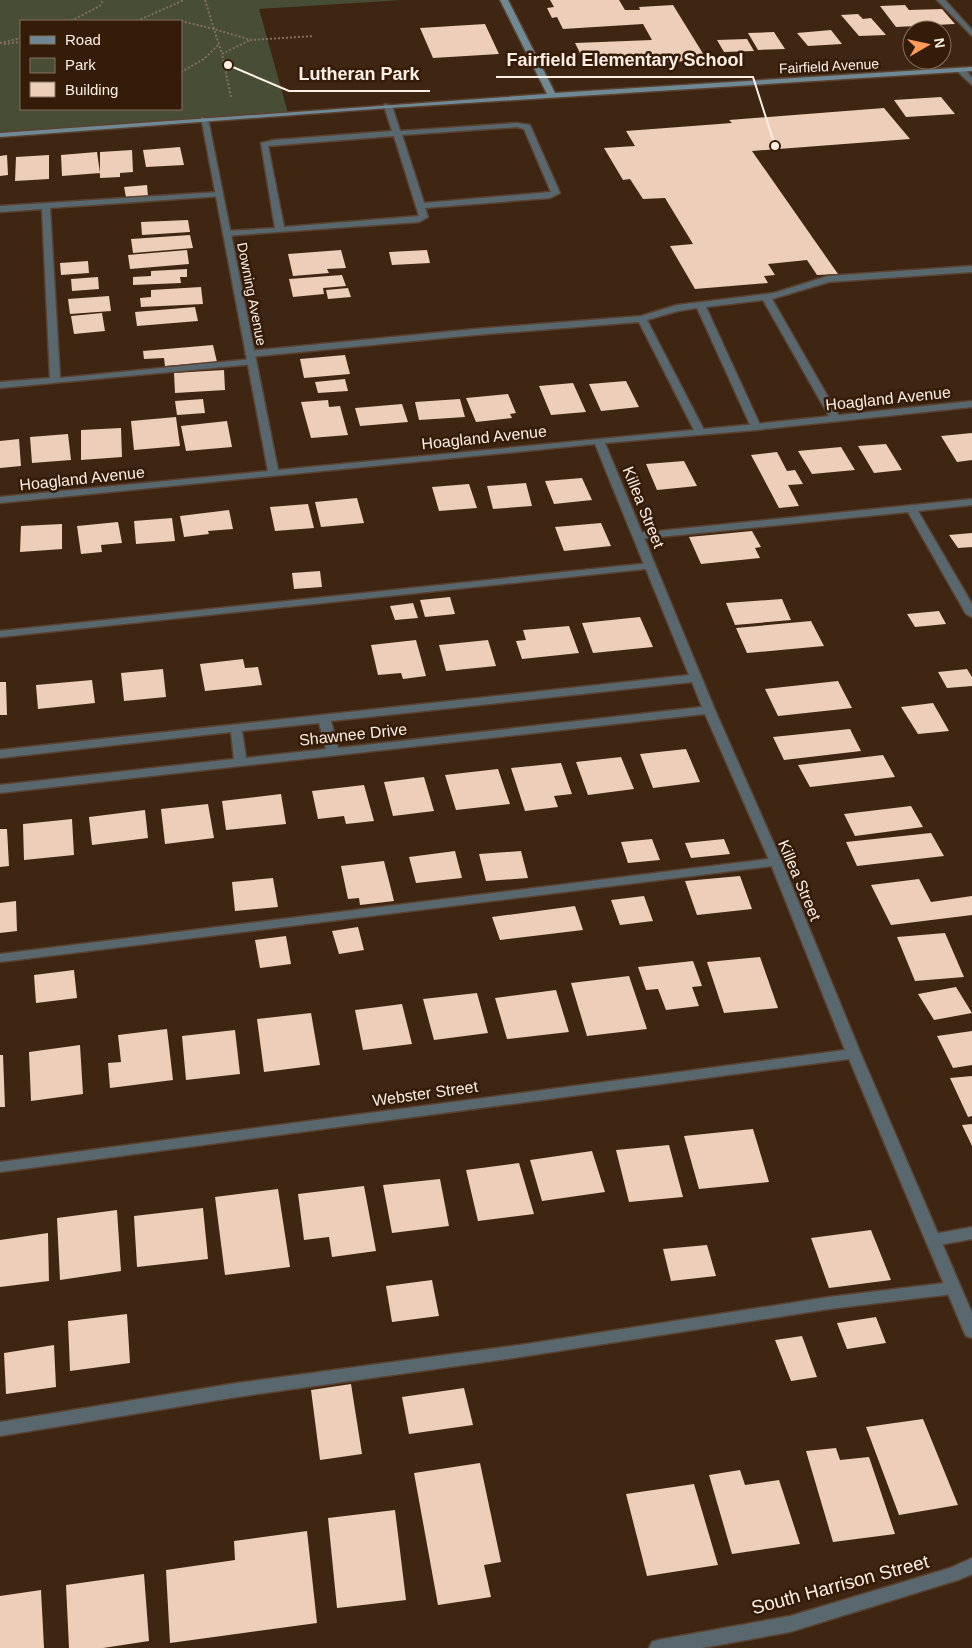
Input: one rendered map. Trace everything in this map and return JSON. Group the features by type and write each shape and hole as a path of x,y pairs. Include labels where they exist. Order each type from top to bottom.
{"main road":[{"path":"504,0 552,95"},
{"name":"Fairfield Avenue","path":"0,134 552,95 972,69"}],"street":[{"path":"941,0 972,34"},
{"path":"961,70 972,83"},
{"path":"227,234 418,220 424,217 388,106"},
{"name":"Downing Avenue","path":"204,119 274,474"},
{"path":"280,230 264,145 274,142 517,125 527,127 556,193 550,196 421,206"},
{"path":"0,209 219,194"},
{"path":"46,206 55,381"},
{"path":"0,385 55,381 476,332 642,318 677,308 775,296 828,279 972,269"},
{"path":"766,297 835,418"},
{"path":"700,305 756,427"},
{"path":"642,318 700,432"},
{"name":"Hoagland Avenue","path":"0,500 756,427 972,404"},
{"name":"Killea Street","path":"599,441 709,710 776,862 854,1054 972,1332"},
{"path":"639,536 972,502"},
{"path":"911,508 972,614"},
{"path":"0,634 650,566"},
{"name":"Shawnee Drive","path":"0,754 697,678"},
{"name":"Shawnee Drive","path":"0,789 709,710"},
{"path":"324,719 333,752"},
{"path":"236,729 241,763"},
{"path":"0,958 776,862"},
{"name":"Webster Street","path":"0,1166 854,1054"},
{"path":"934,1240 972,1233"},
{"path":"0,1428 236,1390 520,1351 819,1305 952,1288"},
{"name":"South Harrison Street","path":"658,1648 790,1624 955,1574 972,1566"}],"path":[{"path":"73,20 100,6 103,0"},
{"path":"139,20 184,0"},
{"path":"205,0 222,54 235,117"},
{"path":"182,21 198,24 251,40 314,36"},
{"path":"0,44 20,38"},
{"path":"222,54 251,40"},
{"path":"0,44 20,42"},
{"path":"182,71 204,59 218,44"}],"green space":[{"path":"0,0 403,0 259,9 288,113 0,135"}],"building":[{"path":"550,0 619,0 625,10 640,10 639,7 673,5 707,60 587,67 575,43 652,40 643,24 563,29 557,17 552,18 547,8 554,7"},
{"path":"905,5 909,10 942,9 952,20 902,20 902,27 896,27 880,6"},
{"path":"858,14 863,19 871,18 886,35 859,36 841,15"},
{"path":"485,24 499,54 433,58 420,28"},
{"path":"831,30 842,44 808,46 797,33"},
{"path":"774,32 785,49 758,50 748,33"},
{"path":"747,39 754,51 724,52 717,40"},
{"path":"941,97 955,114 906,117 894,100"},
{"path":"884,108 910,139 752,151 838,274 817,275 807,260 768,264 775,275 764,276 768,283 695,289 670,246 693,244 665,198 643,199 630,179 623,180 604,148 635,146 626,131 732,123 729,120"},
{"path":"180,147 184,165 146,167 143,150"},
{"path":"132,150 133,172 120,173 120,177 100,178 100,152"},
{"path":"97,152 100,173 62,176 61,155"},
{"path":"7,155 8,175 0,176 0,156"},
{"path":"49,155 49,179 15,181 16,157"},
{"path":"147,185 148,196 126,197 124,187"},
{"path":"188,220 190,232 142,235 141,222"},
{"path":"190,235 193,248 133,253 131,239"},
{"path":"187,250 189,264 130,269 128,255"},
{"path":"341,250 346,268 327,269 329,273 293,276 288,254"},
{"path":"427,250 430,263 392,265 389,252"},
{"path":"88,261 89,273 61,275 60,263"},
{"path":"187,269 187,277 180,277 181,283 133,285 133,277 151,276 151,271"},
{"path":"342,275 346,286 323,288 324,294 293,297 289,279"},
{"path":"98,277 99,289 72,291 71,279"},
{"path":"201,287 203,304 141,307 140,298 151,297 151,290"},
{"path":"348,288 351,297 328,299 326,290"},
{"path":"109,296 111,311 70,314 68,299"},
{"path":"195,307 198,321 137,326 135,312"},
{"path":"102,313 105,331 74,334 71,316"},
{"path":"213,345 217,362 165,366 164,358 144,359 143,351"},
{"path":"345,355 350,374 304,378 300,359"},
{"path":"224,370 225,390 175,393 174,373"},
{"path":"345,379 348,391 318,393 315,382"},
{"path":"626,381 639,407 601,411 589,384"},
{"path":"573,383 586,412 551,415 539,386"},
{"path":"508,394 516,413 510,414 512,418 476,422 466,398"},
{"path":"203,399 205,413 177,415 175,401"},
{"path":"460,399 465,417 419,420 415,402"},
{"path":"328,400 329,407 340,406 348,435 311,438 301,402"},
{"path":"402,404 408,422 360,426 355,408"},
{"path":"176,417 180,446 134,450 131,421"},
{"path":"227,421 232,447 186,451 181,426"},
{"path":"121,428 122,457 81,460 81,430"},
{"path":"972,433 972,460 957,462 941,436"},
{"path":"68,434 71,460 32,463 30,437"},
{"path":"19,439 21,466 0,468 0,441"},
{"path":"886,444 902,470 874,473 858,446"},
{"path":"841,447 855,470 812,474 798,451"},
{"path":"777,452 787,471 795,470 803,484 788,485 799,506 779,508 751,455"},
{"path":"684,461 697,486 657,490 646,464"},
{"path":"582,478 592,500 554,504 545,481"},
{"path":"526,483 532,506 493,509 487,486"},
{"path":"469,484 477,508 439,511 432,487"},
{"path":"357,498 364,523 321,527 315,502"},
{"path":"308,504 314,528 275,531 270,507"},
{"path":"229,510 233,529 208,531 209,534 184,537 180,516"},
{"path":"172,518 175,541 136,544 134,521"},
{"path":"118,522 122,543 101,545 102,552 81,554 77,526"},
{"path":"601,523 611,546 564,551 555,527"},
{"path":"62,524 62,549 20,552 21,526"},
{"path":"752,531 761,547 755,548 760,558 701,564 689,537"},
{"path":"972,533 972,547 958,548 949,535"},
{"path":"320,571 322,587 294,589 292,573"},
{"path":"450,597 455,614 425,617 420,600"},
{"path":"782,599 791,620 735,625 726,603"},
{"path":"413,603 418,618 395,620 390,606"},
{"path":"939,611 946,624 915,627 907,614"},
{"path":"640,617 653,647 593,653 582,623"},
{"path":"811,621 824,646 747,653 736,628"},
{"path":"569,626 579,653 522,659 516,641 526,640 523,630"},
{"path":"416,640 426,676 403,679 401,673 378,675 371,645"},
{"path":"488,640 496,666 446,671 439,645"},
{"path":"243,659 245,668 258,667 262,685 205,691 200,664"},
{"path":"163,669 166,697 124,701 121,673"},
{"path":"967,669 972,677 972,686 947,688 938,672"},
{"path":"92,680 95,703 38,709 36,685"},
{"path":"838,681 852,708 778,716 765,689"},
{"path":"0,682 6,682 7,715 0,715"},
{"path":"933,703 949,731 918,734 901,707"},
{"path":"850,729 861,751 784,760 773,737"},
{"path":"686,749 700,782 653,788 640,754"},
{"path":"883,755 895,777 810,787 798,765"},
{"path":"621,757 634,789 588,795 576,762"},
{"path":"561,763 572,794 554,796 558,807 525,811 511,768"},
{"path":"498,769 510,804 456,810 445,775"},
{"path":"424,777 434,811 393,816 384,782"},
{"path":"364,785 374,821 346,824 344,816 318,819 312,791"},
{"path":"281,794 286,824 226,830 222,801"},
{"path":"208,804 214,838 165,844 161,809"},
{"path":"911,806 923,827 855,836 844,814"},
{"path":"145,810 148,838 92,845 89,817"},
{"path":"72,819 74,855 24,860 23,824"},
{"path":"0,829 7,829 9,866 0,867"},
{"path":"931,833 944,856 857,866 846,842"},
{"path":"652,839 660,860 628,863 621,842"},
{"path":"724,839 730,854 691,858 685,843"},
{"path":"455,851 462,878 416,883 409,857"},
{"path":"521,851 528,878 486,881 479,854"},
{"path":"384,861 394,901 360,905 359,898 348,899 341,866"},
{"path":"740,876 752,909 697,915 685,881"},
{"path":"273,878 278,907 235,911 232,882"},
{"path":"919,879 931,902 972,896 972,915 891,925 871,885"},
{"path":"644,896 653,921 620,925 611,900"},
{"path":"16,901 17,931 0,933 0,903"},
{"path":"575,906 583,930 500,940 492,917"},
{"path":"358,927 364,950 339,954 332,931"},
{"path":"945,933 964,977 915,981 897,937"},
{"path":"286,936 291,964 260,968 255,940"},
{"path":"760,957 778,1008 724,1013 707,962"},
{"path":"693,961 702,986 692,987 699,1006 666,1010 658,989 646,990 638,967"},
{"path":"74,970 77,998 36,1003 34,975"},
{"path":"629,976 647,1029 587,1036 571,983"},
{"path":"956,987 972,1013 934,1020 918,994"},
{"path":"556,990 569,1032 507,1039 495,998"},
{"path":"477,993 488,1033 434,1040 423,999"},
{"path":"402,1004 412,1044 363,1050 355,1010"},
{"path":"311,1013 320,1065 264,1072 257,1019"},
{"path":"167,1029 173,1080 110,1088 108,1063 121,1062 118,1035"},
{"path":"235,1030 240,1074 186,1080 182,1036"},
{"path":"972,1031 972,1065 953,1068 937,1036"},
{"path":"80,1045 83,1094 31,1101 29,1052"},
{"path":"0,1055 3,1055 5,1107 0,1107"},
{"path":"972,1076 972,1116 968,1117 950,1078"},
{"path":"972,1124 972,1146 962,1125"},
{"path":"753,1129 769,1182 699,1189 684,1136"},
{"path":"669,1145 683,1197 629,1202 616,1150"},
{"path":"592,1151 605,1192 542,1201 530,1160"},
{"path":"519,1163 534,1214 478,1221 466,1170"},
{"path":"440,1179 449,1226 392,1233 383,1185"},
{"path":"364,1186 376,1251 332,1257 329,1237 304,1240 298,1194"},
{"path":"278,1189 290,1267 225,1275 215,1197"},
{"path":"203,1208 208,1259 137,1267 134,1216"},
{"path":"117,1210 121,1271 60,1280 57,1218"},
{"path":"871,1230 891,1280 829,1288 811,1238"},
{"path":"48,1233 49,1281 0,1287 0,1240"},
{"path":"707,1245 716,1276 671,1281 663,1249"},
{"path":"432,1280 439,1316 392,1322 386,1286"},
{"path":"127,1314 130,1363 70,1371 68,1321"},
{"path":"876,1317 886,1343 847,1349 837,1323"},
{"path":"802,1336 817,1377 791,1381 775,1340"},
{"path":"54,1345 56,1387 6,1394 4,1353"},
{"path":"351,1384 362,1454 320,1460 311,1390"},
{"path":"464,1388 473,1425 409,1434 402,1397"},
{"path":"923,1419 958,1505 899,1515 866,1427"},
{"path":"836,1448 840,1460 869,1457 895,1534 833,1542 806,1451"},
{"path":"480,1463 501,1562 484,1565 491,1597 438,1605 414,1473"},
{"path":"740,1470 745,1485 779,1480 800,1544 732,1554 709,1475"},
{"path":"694,1484 718,1565 647,1576 626,1494"},
{"path":"395,1510 406,1600 337,1608 328,1518"},
{"path":"307,1531 317,1623 170,1643 166,1570 235,1560 234,1541"},
{"path":"144,1574 149,1641 103,1648 69,1648 66,1585"},
{"path":"41,1590 44,1648 0,1648 0,1596"}],"place":[{"name":"Lutheran Park","path":"228,65"},
{"name":"Fairfield Elementary School","path":"775,146"}]}
